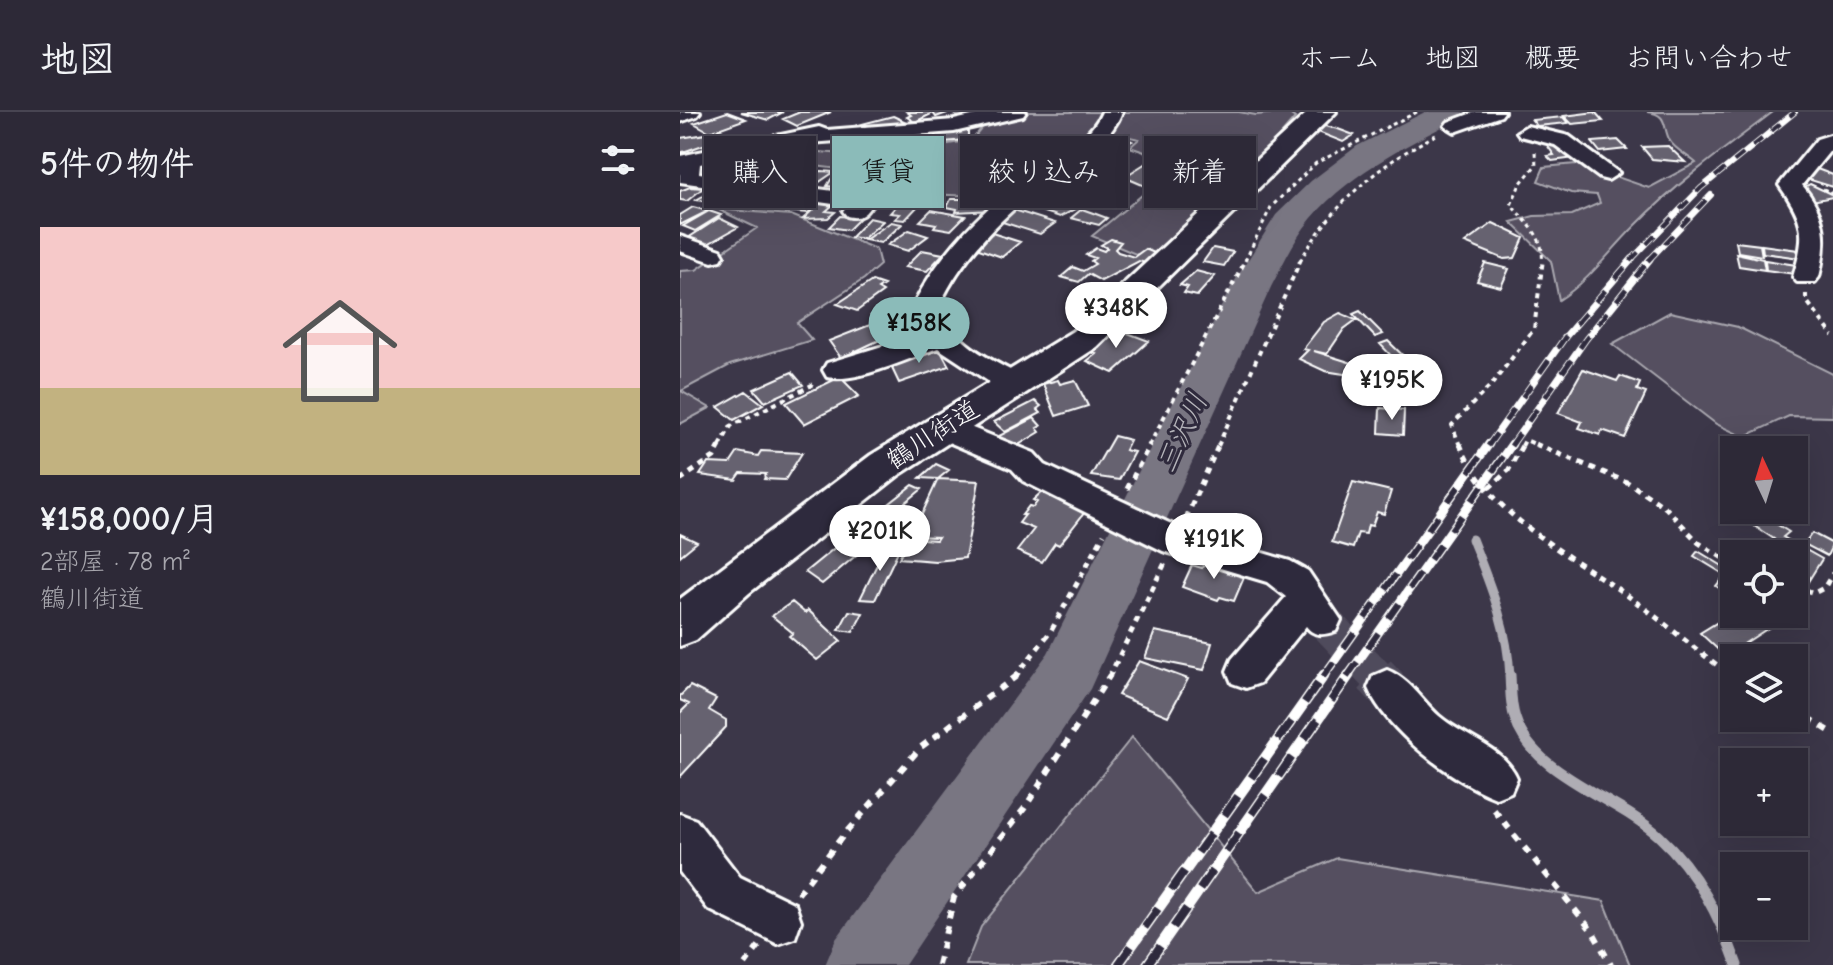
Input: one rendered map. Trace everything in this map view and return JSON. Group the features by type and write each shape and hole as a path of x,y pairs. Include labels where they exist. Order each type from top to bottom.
{"main road":[{"name":"鶴川街道","path":"680,626 822,513 943,427 1085,339 1303,128 1324,112"}],"street":[{"path":"680,116 690,112"},
{"path":"806,136 892,112"},
{"path":"816,137 954,126 1016,112"},
{"path":"1013,384 959,351 943,336 928,313 927,304 938,282 1004,209 1044,172 1095,139 1112,112"},
{"path":"1455,126 1494,112"},
{"path":"1509,112 1517,116 1531,142 1562,140 1608,173"},
{"path":"1806,277 1815,229 1809,205 1790,185 1824,143 1833,140"},
{"path":"685,161 688,178 863,201 855,211"},
{"path":"680,243 712,255"},
{"path":"837,370 880,359 943,336"},
{"path":"943,427 1023,461 1034,473 1169,538 1278,571 1295,581 1315,609 1246,671"},
{"path":"1398,702 1493,791"},
{"path":"680,836 724,893 778,921"}],"path":[{"path":"745,965 842,837 921,747 1021,673 1051,631 1119,515 1271,207 1316,163 1417,112"},
{"path":"938,965 954,897 1024,809 1108,679 1169,538 1308,246 1347,196 1368,178 1410,149 1455,126"},
{"path":"1531,142 1536,165 1520,184 1511,205 1540,239 1544,249 1534,329 1493,383 1452,425 1459,448 1510,515 1534,535 1636,601 1680,639 1720,667"},
{"path":"1806,277 1806,300 1833,336"},
{"path":"680,480 714,457 731,426 833,375 837,370"},
{"path":"1489,488 1508,471 1525,440 1629,483 1666,508 1699,543 1720,556"},
{"path":"1808,591 1814,593 1824,588 1833,573"},
{"path":"1808,718 1833,733"},
{"path":"1493,791 1593,932 1611,965"}],"shaded area":[{"path":"968,112 1239,112 1256,115 1287,112 1295,118 1256,163 1256,136 1144,136 1144,152 1130,147 1139,139 1128,136 975,136 986,123 964,121 955,115"},
{"path":"1647,112 1773,112 1667,196 1589,275 1559,300 1551,261 1511,222 1534,216 1572,215 1600,203 1597,195 1571,193 1538,181 1544,167 1576,164 1609,168 1614,176 1649,188 1696,163 1672,144 1662,118"},
{"path":"960,142 960,195 944,195 944,145"},
{"path":"816,152 832,153 832,168 816,166"},
{"path":"1144,193 1144,208 1205,208 1148,259 1092,236"},
{"path":"717,209 791,215 876,249 880,265 797,323 812,340 730,365 681,391 710,408 680,424 680,271 696,270 757,228"},
{"path":"1670,312 1738,327 1833,374 1833,417 1789,416 1742,436 1716,424 1612,344"},
{"path":"1132,737 1258,892 1337,858 1604,901 1630,965 966,965 981,927"}],"building":[{"path":"727,112 746,119 710,132 694,123"},
{"path":"741,112 783,112 768,120"},
{"path":"800,112 831,112 797,126 783,119"},
{"path":"907,112 947,113 936,117 933,113 915,122 907,117 911,115"},
{"path":"1595,112 1603,121 1572,124 1564,116"},
{"path":"893,116 915,126 858,132 854,126"},
{"path":"1563,117 1568,123 1537,126 1532,120"},
{"path":"1320,125 1354,135 1343,142 1313,130"},
{"path":"968,129 968,136 944,142 944,136 935,136 936,132"},
{"path":"926,132 925,136 882,136"},
{"path":"706,134 704,145 680,153 680,138"},
{"path":"1618,140 1627,149 1600,152 1592,142"},
{"path":"1558,143 1575,158 1552,161 1547,156 1554,155 1547,145"},
{"path":"1668,146 1685,162 1652,159 1642,147"},
{"path":"1144,164 1144,186 1128,179 1128,174"},
{"path":"704,165 704,174 695,173"},
{"path":"1817,169 1833,175 1833,187 1804,178"},
{"path":"816,172 832,172 832,173 816,184"},
{"path":"1810,184 1833,197 1812,201 1808,196 1811,195 1801,189"},
{"path":"690,187 703,188 687,201 680,200 680,191"},
{"path":"951,199 960,199 960,208 993,208 956,212 957,209 947,207"},
{"path":"820,203 832,205 826,211 835,212 828,218 803,219"},
{"path":"693,207 708,211 680,225 680,215"},
{"path":"755,208 781,208 778,211"},
{"path":"789,208 813,208 808,213 784,211"},
{"path":"894,208 916,208 905,220 895,219 900,214 890,213"},
{"path":"1032,208 1078,208 1060,217"},
{"path":"1082,209 1107,218 1099,225 1071,218"},
{"path":"931,210 965,216 951,230 934,227 936,224 920,221"},
{"path":"1014,210 1055,223 1040,234 999,221"},
{"path":"709,211 721,215 695,231 683,226"},
{"path":"840,216 860,218 848,230 829,227"},
{"path":"719,218 738,227 706,245 688,238"},
{"path":"869,218 883,221 863,239 851,237"},
{"path":"891,222 902,224 881,243 865,240"},
{"path":"1493,223 1524,238 1515,258 1504,259 1465,243"},
{"path":"909,230 928,236 908,251 888,245"},
{"path":"992,233 1020,242 1002,257 973,247"},
{"path":"1111,239 1121,242 1115,249 1118,252 1134,257 1145,249 1157,254 1145,263 1139,261 1101,281 1088,274 1079,282 1061,277 1073,267 1083,271 1095,264 1091,261 1095,258 1086,255 1096,248 1104,251 1107,248 1101,245"},
{"path":"1736,242 1760,245 1762,256 1738,252"},
{"path":"1762,245 1798,250 1800,258 1763,253"},
{"path":"1213,248 1233,252 1224,266 1203,262"},
{"path":"922,250 943,254 927,271 905,267"},
{"path":"1736,253 1763,259 1765,270 1739,266"},
{"path":"1765,260 1796,265 1802,275 1766,270"},
{"path":"1485,263 1509,269 1501,287 1477,281"},
{"path":"1196,271 1215,276 1197,296 1184,293 1188,287 1180,285"},
{"path":"872,281 884,285 878,289 883,292 857,311 837,304"},
{"path":"905,302 915,313 881,327 871,316"},
{"path":"1360,311 1383,334 1375,337 1353,314"},
{"path":"1340,313 1356,320 1344,329 1327,354 1314,351 1352,363 1350,369 1353,370 1355,366 1374,369 1373,374 1377,370 1396,375 1395,382 1325,371 1299,359 1308,350 1303,349 1324,322"},
{"path":"875,323 884,338 841,358 829,341"},
{"path":"1117,329 1149,341 1113,373 1087,361 1096,354 1089,351"},
{"path":"1388,341 1428,383 1418,384 1416,376 1411,377 1380,344"},
{"path":"939,348 949,366 899,383 890,364"},
{"path":"1583,369 1617,381 1620,376 1640,383 1637,390 1646,393 1625,438 1602,430 1600,435 1579,428 1582,422 1558,413"},
{"path":"792,372 803,385 765,402 754,389"},
{"path":"840,377 859,396 804,424 786,403"},
{"path":"1058,380 1060,384 1075,380 1088,406 1056,416 1043,384"},
{"path":"746,391 763,404 734,420 718,407"},
{"path":"1035,401 1041,406 1037,409 1041,413 1005,432 994,422"},
{"path":"1380,408 1404,410 1403,435 1379,433"},
{"path":"1034,418 1041,426 1037,428 1040,432 1015,447 1009,446 999,436"},
{"path":"1114,436 1130,440 1125,450 1134,452 1119,480 1091,476"},
{"path":"761,451 802,453 785,480 764,479 766,474 741,473 736,480 700,475 708,463 730,464 738,452 758,456"},
{"path":"936,464 949,470 938,479 920,478"},
{"path":"938,479 979,481 965,558 935,561 899,558 908,538 936,540 938,537 912,536"},
{"path":"1353,482 1391,491 1384,514 1377,512 1366,534 1358,533 1353,548 1332,542"},
{"path":"913,485 922,489 899,508 907,513 891,526 875,515"},
{"path":"1046,488 1088,508 1059,545 1055,543 1042,562 1017,551 1034,529 1019,523 1025,515 1022,515 1029,506 1033,507 1037,502 1033,500"},
{"path":"875,515 891,526 822,584 805,572"},
{"path":"1751,524 1776,524 1789,532 1783,537 1788,540 1774,539"},
{"path":"1812,533 1833,544 1827,556 1808,546 1807,540"},
{"path":"680,534 697,542 680,556"},
{"path":"886,546 900,547 875,600 860,599"},
{"path":"1698,551 1720,564 1720,572 1694,556"},
{"path":"1808,551 1822,559 1808,582"},
{"path":"1207,559 1234,566 1232,572 1245,575 1234,601 1220,597 1218,600 1182,587 1192,565 1202,568"},
{"path":"792,602 805,613 808,610 841,641 817,660 789,636 793,633 772,616"},
{"path":"849,611 863,613 853,632 839,630"},
{"path":"1720,621 1720,628 1768,628 1744,644 1720,644 1720,651 1700,633"},
{"path":"1155,631 1212,643 1204,670 1145,658"},
{"path":"1139,661 1188,679 1168,716 1118,695"},
{"path":"690,686 716,699 709,710 726,720 726,727 680,777 680,713 689,704 680,700 680,696"}],"waterway":[{"name":"三沢川","path":"862,965 1069,671 1251,287 1289,223 1323,188 1368,153 1448,112"},
{"path":"1472,539 1502,623 1510,677"},
{"path":"1510,675 1513,713 1524,738 1557,770 1642,822 1673,850 1706,896 1737,965"}],"tunnel":[{"path":"1323,620 1377,677"},
{"path":"1375,675 1387,688"}],"railway":[{"path":"1630,261 1701,188 1795,112"},
{"path":"1648,261 1711,195"},
{"path":"1488,446 1566,336 1632,259"},
{"path":"1511,446 1586,339 1650,259"},
{"path":"1323,677 1489,444"},
{"path":"1347,677 1512,444"},
{"path":"1118,965 1324,675"},
{"path":"1147,965 1349,675"}]}
